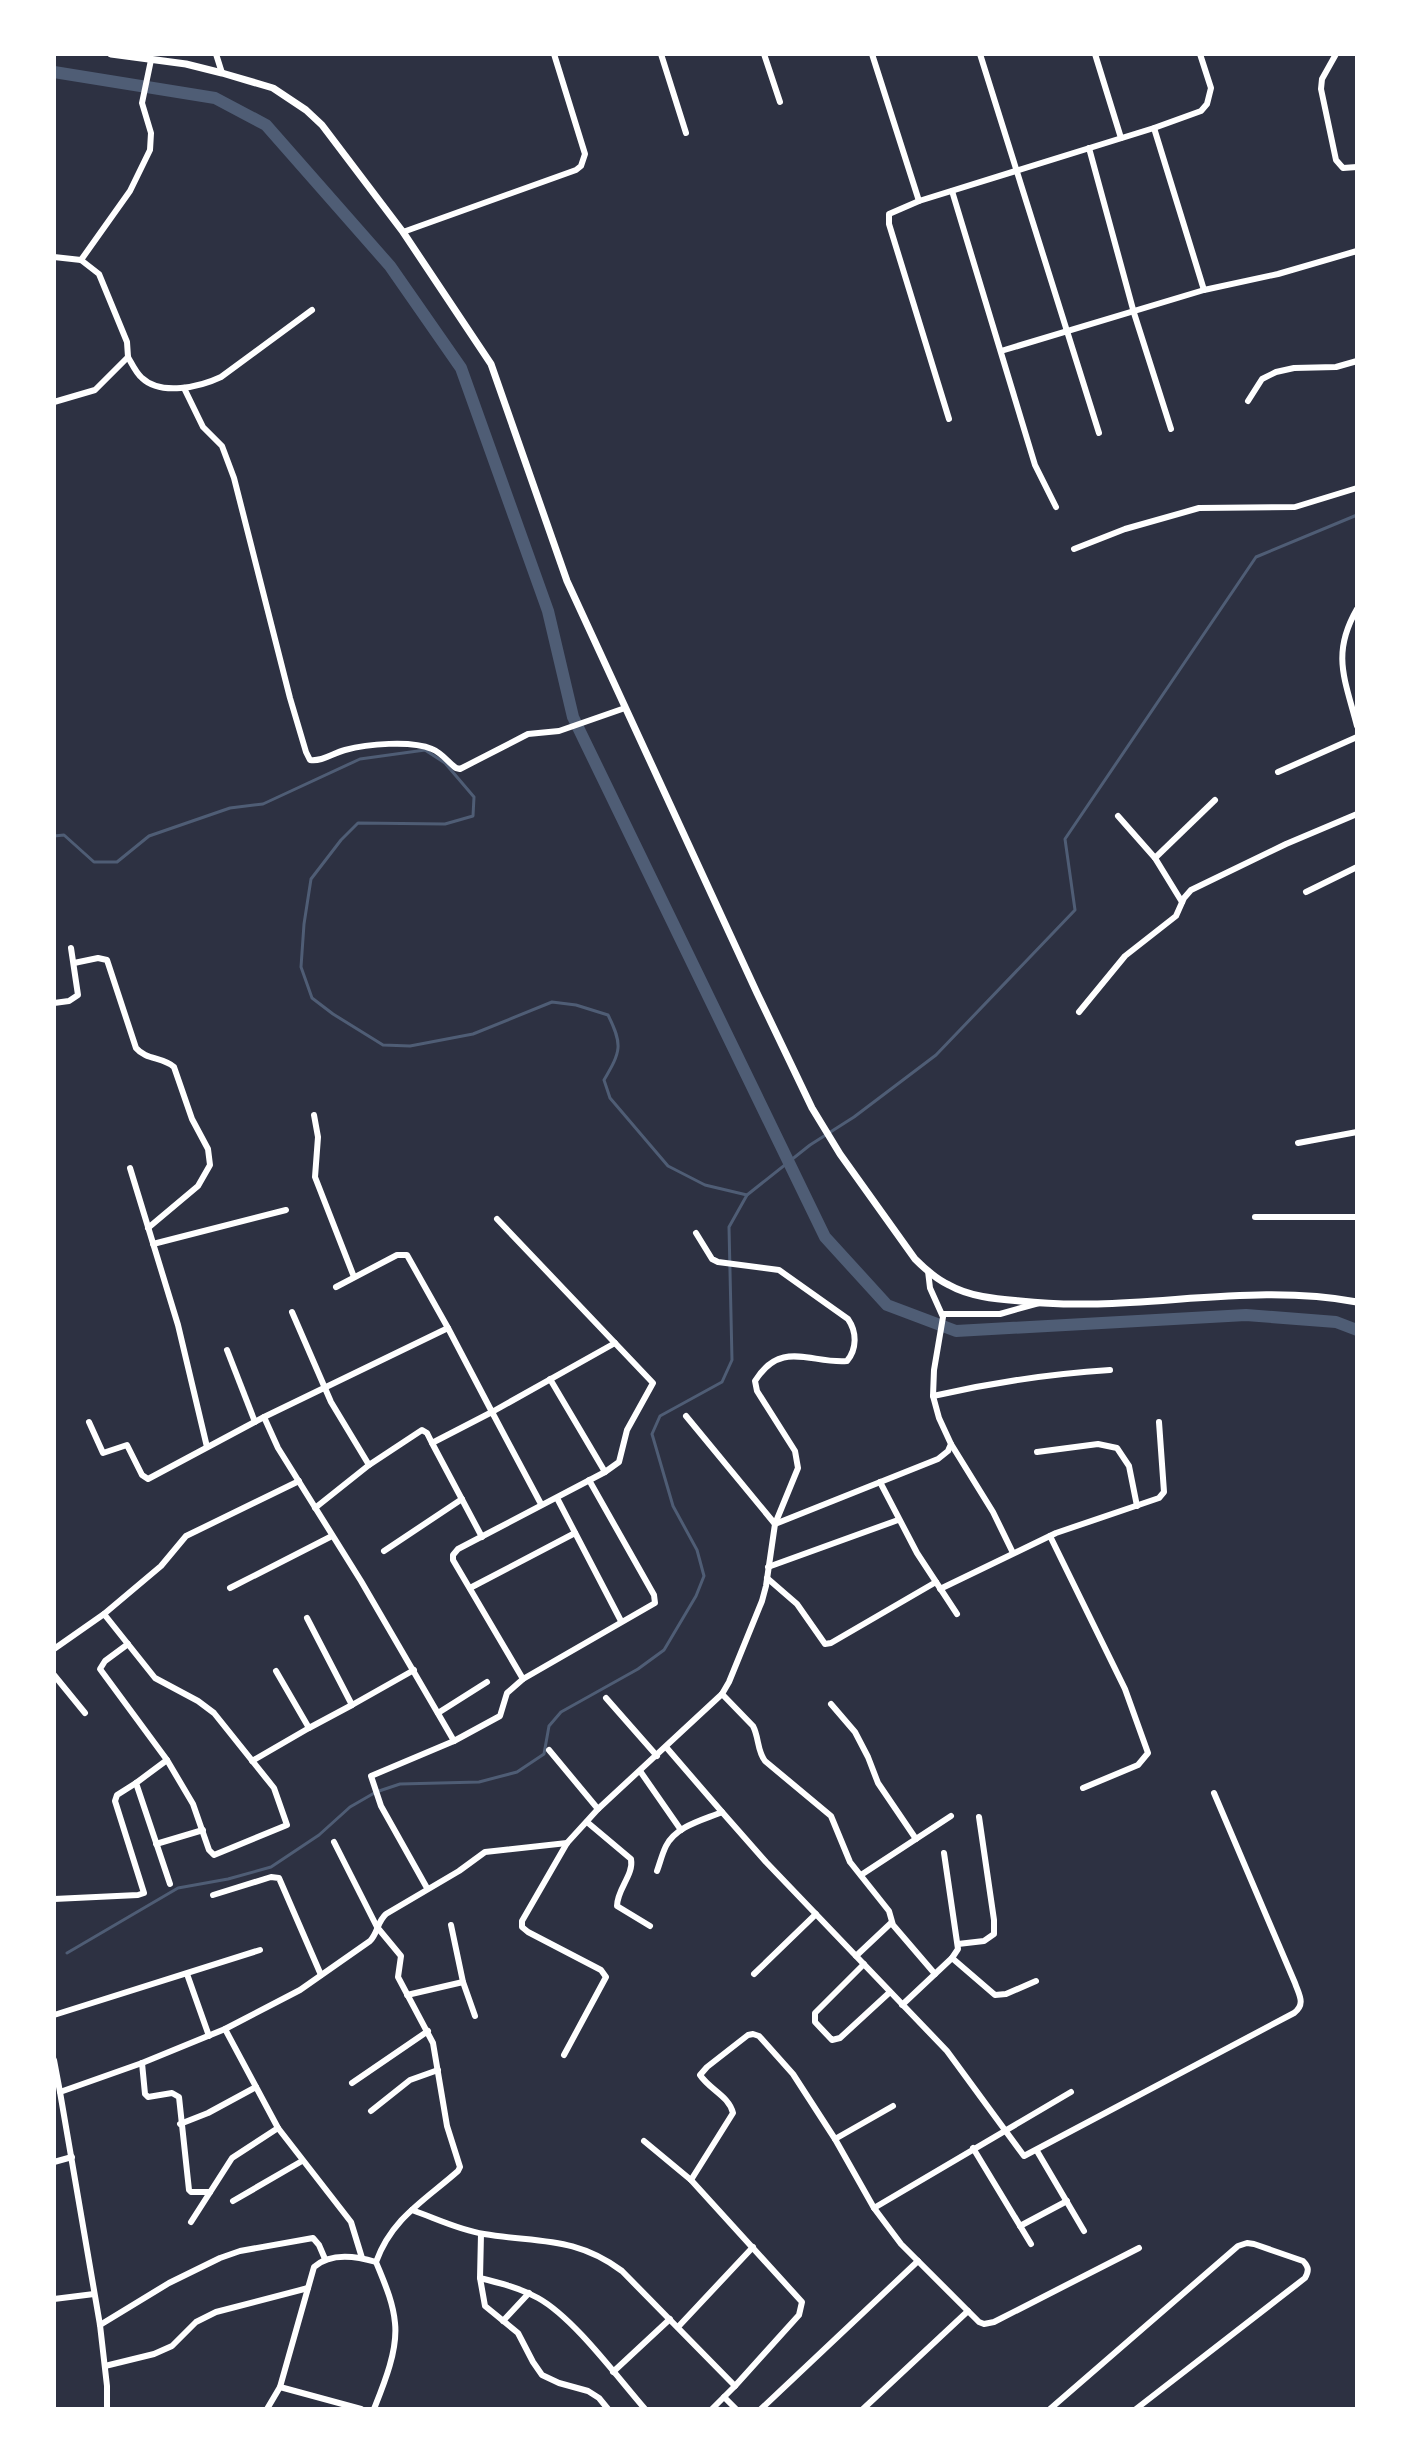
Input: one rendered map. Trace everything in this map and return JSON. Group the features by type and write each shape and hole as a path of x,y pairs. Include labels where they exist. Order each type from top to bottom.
{"street":[{"path":"111,54 222,73 273,88 291,98 322,125 403,232 491,364 567,581 812,1108 840,1154 915,1259 949,1286 966,1292 1039,1303 1133,1303 1264,1295 1311,1295 1357,1302"},
{"path":"216,54 222,73"},
{"path":"403,232 581,166 585,154 554,54"},
{"path":"661,54 686,133"},
{"path":"764,54 780,102"},
{"path":"872,54 919,201"},
{"path":"980,54 1099,433"},
{"path":"1095,54 1121,138"},
{"path":"949,419 888,218 893,211 919,201 1201,111 1207,104 1211,88 1200,54"},
{"path":"1336,54 1322,79 1321,89 1336,160 1343,168 1357,167"},
{"path":"81,260 130,191 150,150 151,133 142,103 151,60"},
{"path":"1154,128 1204,290"},
{"path":"1089,148 1134,313 1171,429"},
{"path":"952,191 1035,465 1056,507"},
{"path":"1001,351 1204,290 1278,274 1357,251"},
{"path":"54,257 81,260 99,274 127,342 128,357 147,382 184,388 208,383 221,377 312,310"},
{"path":"54,402 95,390 128,357"},
{"path":"1248,401 1262,379 1276,372 1294,368 1336,367 1357,361"},
{"path":"184,388 203,427 222,446 234,478 290,698 310,760 317,761 362,746 401,744 431,748 460,769 528,734 559,731 625,708"},
{"path":"1074,549 1125,529 1199,508 1295,507 1357,488"},
{"path":"1357,609 1341,646 1341,661 1357,726"},
{"path":"1278,772 1357,737"},
{"path":"1155,858 1215,800"},
{"path":"1079,1012 1125,956 1171,922 1187,893 1286,844 1357,814"},
{"path":"1118,816 1155,858 1182,902"},
{"path":"1306,892 1357,867"},
{"path":"54,1003 69,1001 78,995 71,948"},
{"path":"74,963 98,958 107,960 136,1048 144,1055 174,1067 192,1119 208,1149 210,1165 198,1186 148,1228"},
{"path":"314,1115 318,1137 315,1177 354,1277"},
{"path":"1298,1143 1357,1132"},
{"path":"130,1168 178,1325 207,1447"},
{"path":"153,1244 286,1210"},
{"path":"1255,1217 1357,1217"},
{"path":"497,1219 653,1383 627,1430 623,1456 619,1462 458,1549 453,1555 523,1679"},
{"path":"564,2055 605,1981 605,1972 528,1932 522,1927 522,1921 567,1843 598,1809 722,1694 729,1682 762,1601 775,1524 796,1475 797,1461 790,1443 757,1391 755,1381 765,1368 779,1358 847,1361 853,1352 853,1326 843,1314 779,1270 712,1259 696,1233"},
{"path":"336,1287 397,1255 407,1255 541,1504"},
{"path":"928,1271 930,1288 943,1317 934,1370 933,1396 939,1418 1013,1553"},
{"path":"943,1317 1000,1314 1039,1303"},
{"path":"292,1312 324,1390 369,1465"},
{"path":"89,1422 103,1453 127,1445 145,1478 152,1477 264,1417 448,1328"},
{"path":"432,1443 615,1343"},
{"path":"227,1350 255,1422"},
{"path":"933,1396 1005,1380 1110,1370"},
{"path":"550,1379 605,1472"},
{"path":"686,1416 775,1524"},
{"path":"264,1417 278,1448 454,1741"},
{"path":"767,1578 797,1604 825,1644 831,1643 938,1586 1050,1536 1155,1501 1164,1492 1159,1422"},
{"path":"315,1508 369,1465 422,1430 427,1433 482,1537"},
{"path":"775,1524 930,1464 945,1455 951,1444"},
{"path":"1037,1452 1098,1444 1117,1448 1129,1466 1137,1506"},
{"path":"427,1888 378,1798 371,1776 454,1741 500,1716 507,1693 523,1679 653,1605 655,1600 589,1480"},
{"path":"54,1649 104,1614 161,1566 186,1536 299,1481"},
{"path":"880,1482 898,1520 957,1614"},
{"path":"557,1498 621,1621"},
{"path":"384,1551 462,1499"},
{"path":"768,1567 898,1520"},
{"path":"470,1588 575,1533"},
{"path":"230,1588 332,1536"},
{"path":"1050,1536 1125,1689 1148,1753 1138,1765 1083,1788"},
{"path":"104,1614 128,1644 155,1678 207,1706 274,1788 287,1825 214,1855 209,1850 193,1804 167,1760 100,1669 105,1661 128,1644"},
{"path":"307,1618 352,1705"},
{"path":"252,1761 414,1670"},
{"path":"276,1671 309,1728"},
{"path":"54,1675 85,1713"},
{"path":"438,1713 487,1682"},
{"path":"722,1694 753,1726 760,1754 765,1761 831,1816 847,1858 889,1911 891,1923 935,1974"},
{"path":"606,1698 657,1756"},
{"path":"831,1704 855,1732 883,1791 916,1839"},
{"path":"666,1747 816,1914 947,2051 1024,2156 1294,2013 1301,2006 1295,1983 1214,1793"},
{"path":"549,1750 598,1809"},
{"path":"54,1899 144,1893 115,1801 117,1795 167,1760"},
{"path":"640,1771 681,1830"},
{"path":"136,1783 170,1884"},
{"path":"657,1871 672,1836 722,1812"},
{"path":"861,1875 951,1816"},
{"path":"958,1944 984,1941 994,1934 979,1817"},
{"path":"587,1822 631,1859 632,1868 617,1898 617,1906 650,1926"},
{"path":"156,1844 203,1830"},
{"path":"334,1842 377,1927 399,1953 398,1977 435,2050 447,2126 460,2167 412,2210 384,2241 376,2262 390,2298 396,2328 390,2361 374,2409"},
{"path":"60,2092 209,2036 287,1997 370,1941 386,1914 485,1852 567,1843"},
{"path":"902,2005 956,1954 958,1944 944,1853"},
{"path":"213,1895 271,1877 279,1878 321,1975"},
{"path":"754,1974 816,1914"},
{"path":"856,1956 891,1923"},
{"path":"451,1925 463,1982 475,2016"},
{"path":"54,2015 260,1950"},
{"path":"952,1958 995,1995 1006,1994 1036,1981"},
{"path":"864,1964 815,2013 815,2022 827,2036 832,2040 840,2038 890,1992"},
{"path":"187,1974 209,2036"},
{"path":"407,1995 463,1982"},
{"path":"225,2029 278,2128 347,2215 362,2258"},
{"path":"352,2083 428,2031"},
{"path":"691,2180 733,2113 728,2102 700,2075 753,2034 759,2036 793,2074 890,2232 979,2322 989,2324 1139,2248"},
{"path":"54,2063 100,2325 107,2409"},
{"path":"142,2063 145,2094 148,2097 176,2094 179,2097 189,2190 210,2192"},
{"path":"371,2111 410,2080 438,2070"},
{"path":"180,2124 256,2087"},
{"path":"874,2208 1071,2092"},
{"path":"835,2139 893,2106"},
{"path":"191,2222 232,2158 278,2128"},
{"path":"644,2141 691,2180 802,2302 799,2315 712,2409"},
{"path":"973,2148 1031,2244"},
{"path":"1037,2151 1084,2231"},
{"path":"54,2162 72,2157"},
{"path":"233,2201 302,2161"},
{"path":"1020,2226 1067,2201"},
{"path":"412,2210 481,2234 556,2241 591,2252 622,2271 735,2386"},
{"path":"481,2234 480,2278 485,2306 518,2333 542,2375 588,2391 608,2409"},
{"path":"100,2325 183,2276 240,2251 313,2238 325,2259"},
{"path":"1050,2409 1238,2246 1254,2244 1307,2265 1305,2278 1136,2409"},
{"path":"678,2327 753,2247"},
{"path":"267,2409 280,2387 314,2267 325,2259 353,2256 376,2262"},
{"path":"761,2409 918,2261"},
{"path":"480,2278 513,2286 546,2303 645,2409"},
{"path":"105,2366 164,2350 179,2341 196,2322 216,2312 308,2288"},
{"path":"503,2321 529,2293"},
{"path":"54,2299 94,2294"},
{"path":"863,2409 968,2311"},
{"path":"613,2372 670,2319"},
{"path":"280,2387 361,2409"},
{"path":"724,2397 736,2409"}],"waterway":[{"path":"54,72 215,98 266,125 390,266 461,368 548,611 573,717 825,1237 887,1305 956,1331 1246,1315 1336,1322 1357,1330"},
{"path":"67,1953 178,1888 271,1867 319,1835 350,1807 376,1792 400,1784 479,1782 517,1772 544,1754 549,1726 561,1712 638,1669 664,1650 696,1596 704,1576 697,1550 673,1506 652,1434 660,1416 722,1382 732,1360 729,1227 747,1195 810,1145 854,1117 936,1055 1075,910 1065,839 1256,557 1357,515"},
{"path":"54,836 64,835 94,862 117,862 149,836 230,808 263,804 360,759 425,750 445,763 474,797 473,816 445,824 358,823 341,840 311,879 301,967 312,998 383,1045 410,1046 473,1034 552,1002 576,1005 608,1015 618,1041 617,1055 604,1080 610,1098 668,1166 705,1185 747,1195"}]}
